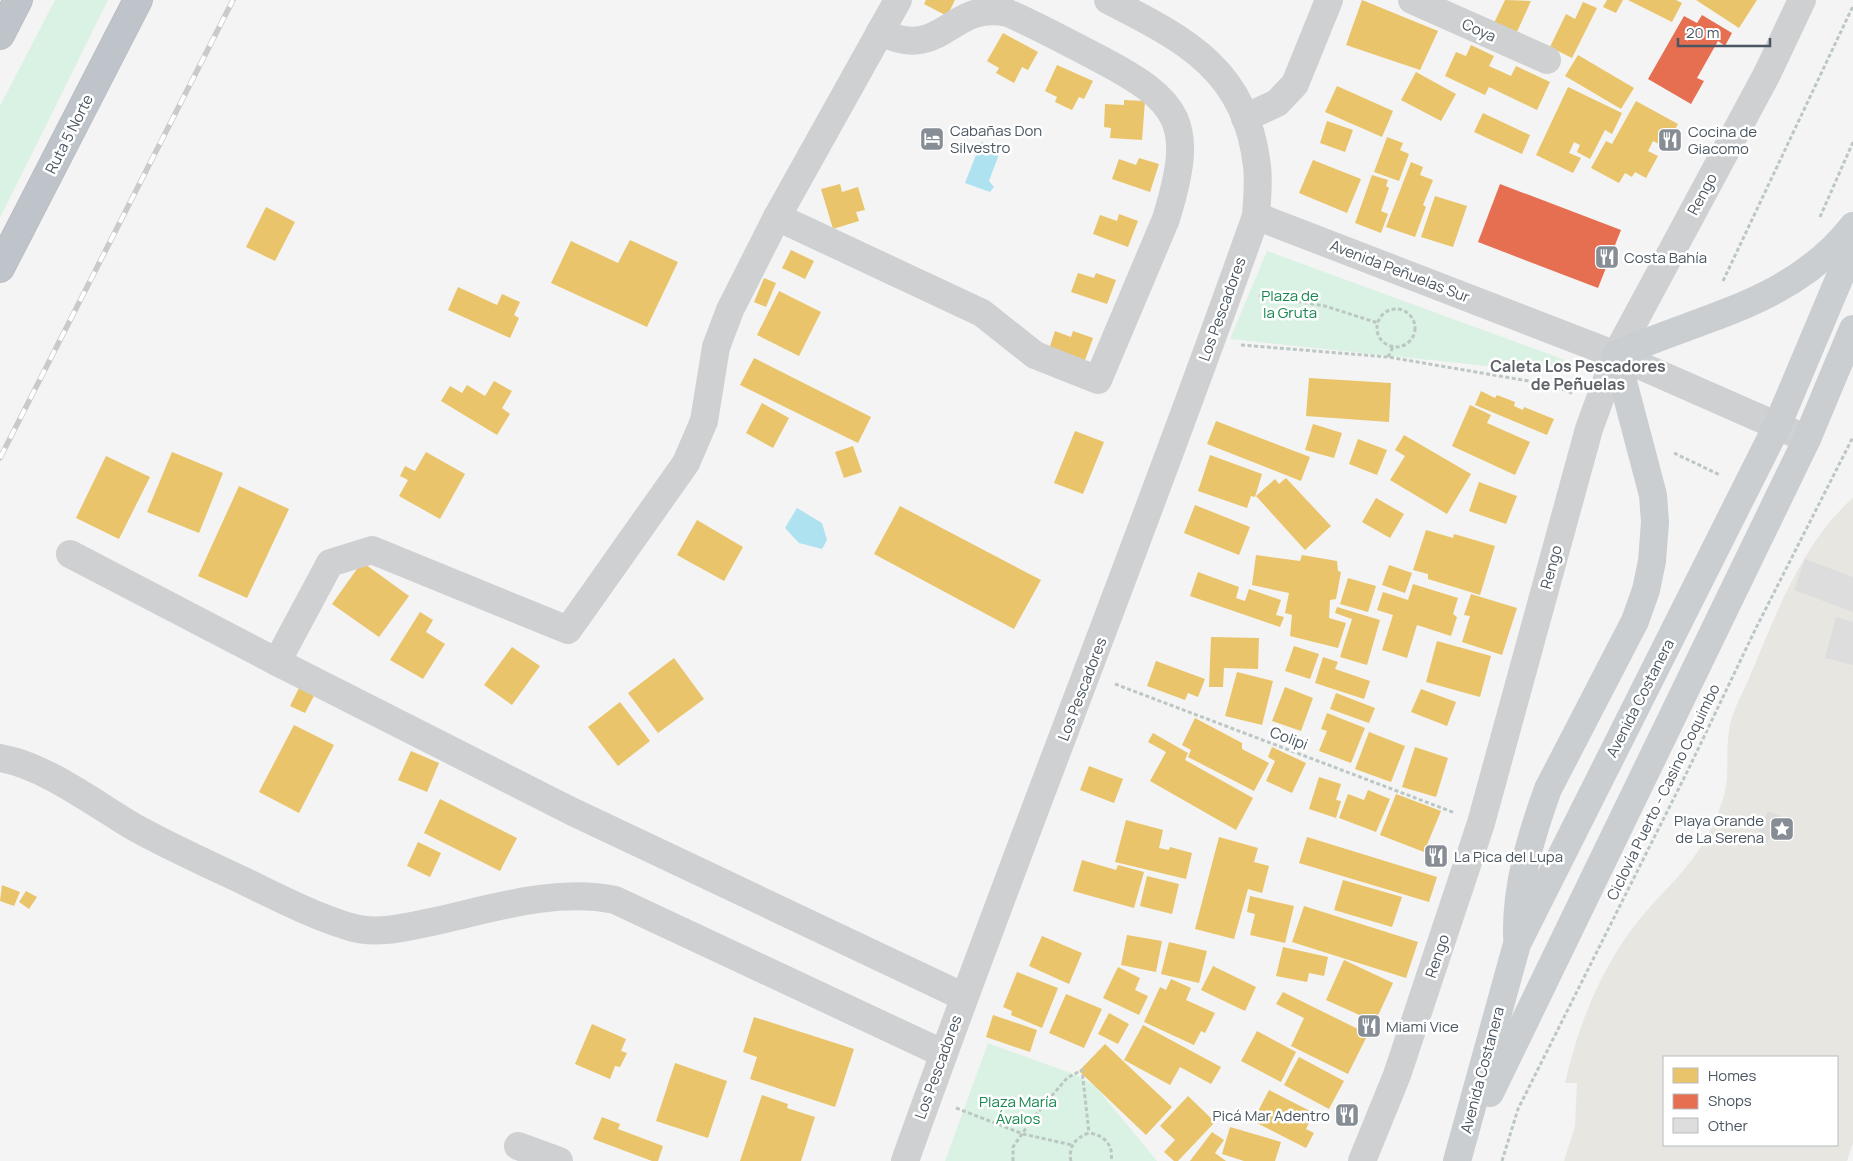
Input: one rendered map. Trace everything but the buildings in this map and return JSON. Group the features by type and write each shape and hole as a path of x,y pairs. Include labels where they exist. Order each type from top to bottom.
{"highway":[{"path":"0,35 18,0"},
{"name":"Ruta 5 Norte","path":"0,268 138,0"}],"main road":[{"path":"1517,944 1516,907 1540,810 1548,788 1635,621 1646,590 1652,561 1655,522 1653,495 1616,355 1659,336 1746,306 1801,274 1826,253 1853,226"},
{"name":"Avenida Costanera","path":"1458,1161 1517,944 1777,426 1853,246"},
{"name":"Avenida Costanera","path":"1458,1161 1508,1052 1807,439 1853,329"}],"street":[{"path":"277,662 330,563 372,550 568,630 686,463 704,420 721,330 777,217 898,0"},
{"path":"1108,0 1155,24 1198,52 1221,75 1236,98 1253,137 1258,169 1256,216"},
{"path":"1245,118 1277,103 1295,84 1329,0"},
{"name":"Coya","path":"1412,0 1547,60"},
{"name":"Rengo","path":"1362,1161 1397,1075 1481,823 1589,429 1616,355 1767,74 1802,0"},
{"path":"777,217 982,313 1034,355 1098,380 1172,201 1180,158 1181,141 1172,113 1163,100 1136,78 1008,13 997,10 978,11 920,42 896,40 880,32"},
{"name":"Avenida Peñuelas Sur","path":"1256,216 1616,355 1807,439"},
{"name":"Los Pescadores","path":"905,1161 942,1053 1088,674 1256,216"},
{"path":"70,554 277,662 572,811 964,997"},
{"path":"0,758 29,766 160,841 278,897 348,927 369,930 397,929 518,903 561,897 597,896 615,900 942,1053"},
{"path":"518,1146 559,1161"}],"path":[{"path":"1704,321 1853,6"},
{"path":"1819,219 1853,142"},
{"path":"1230,290 1325,306 1378,323"},
{"path":"1390,310 1402,311 1412,318 1415,330 1413,336 1405,345 1393,347 1382,341 1378,335 1378,323 1384,313 1390,310"},
{"path":"1210,342 1388,357 1552,385"},
{"path":"1388,357 1393,347"},
{"name":"Ciclovía Puerto - Casino Coquimbo","path":"1502,1161 1518,1110 1689,768 1756,628 1853,437"},
{"name":"Colipi","path":"1088,674 1481,823"},
{"path":"1013,1161 1013,1147 1033,1118 1067,1078 1082,1070 1089,1133"},
{"path":"927,1098 1023,1134 1072,1146"},
{"path":"1071,1161 1072,1146 1076,1140 1089,1133 1102,1137 1108,1142 1111,1148 1111,1161"}],"green space":[{"path":"55,0 108,0 0,218 0,106"},
{"name":"Plaza de la Gruta","path":"1267,251 1565,360 1555,373 1230,339"},
{"name":"Plaza María Ávalos","path":"988,1043 1076,1075 1095,1086 1157,1161 945,1161"}],"sand":[{"name":"Playa Grande de La Serena","path":"1853,498 1853,1143 1847,1161 1564,1161 1575,1126 1577,1083 1565,1083 1585,1016 1615,954 1642,916 1700,849 1710,831 1725,792 1728,735 1735,709 1780,605 1805,557 1819,536"}],"water":[{"path":"981,142 1001,149 989,181 994,187 990,192 965,183"},
{"path":"797,508 822,523 827,540 822,549 799,543 785,528"}],"railway":[{"path":"0,458 233,0"}],"place":[{"name":"Cabañas Don Silvestro","path":"932,139"},
{"name":"Cocina de Giacomo","path":"1670,140"},
{"name":"Costa Bahía","path":"1607,257"},
{"name":"Playa Grande de La Serena","path":"1782,829"},
{"name":"La Pica del Lupa","path":"1436,856"},
{"name":"Miami Vice","path":"1369,1026"},
{"name":"Picá Mar Adentro","path":"1347,1115"}],"district":[{"name":"Caleta Los Pescadores de Peñuelas","path":"1578,375"}]}
